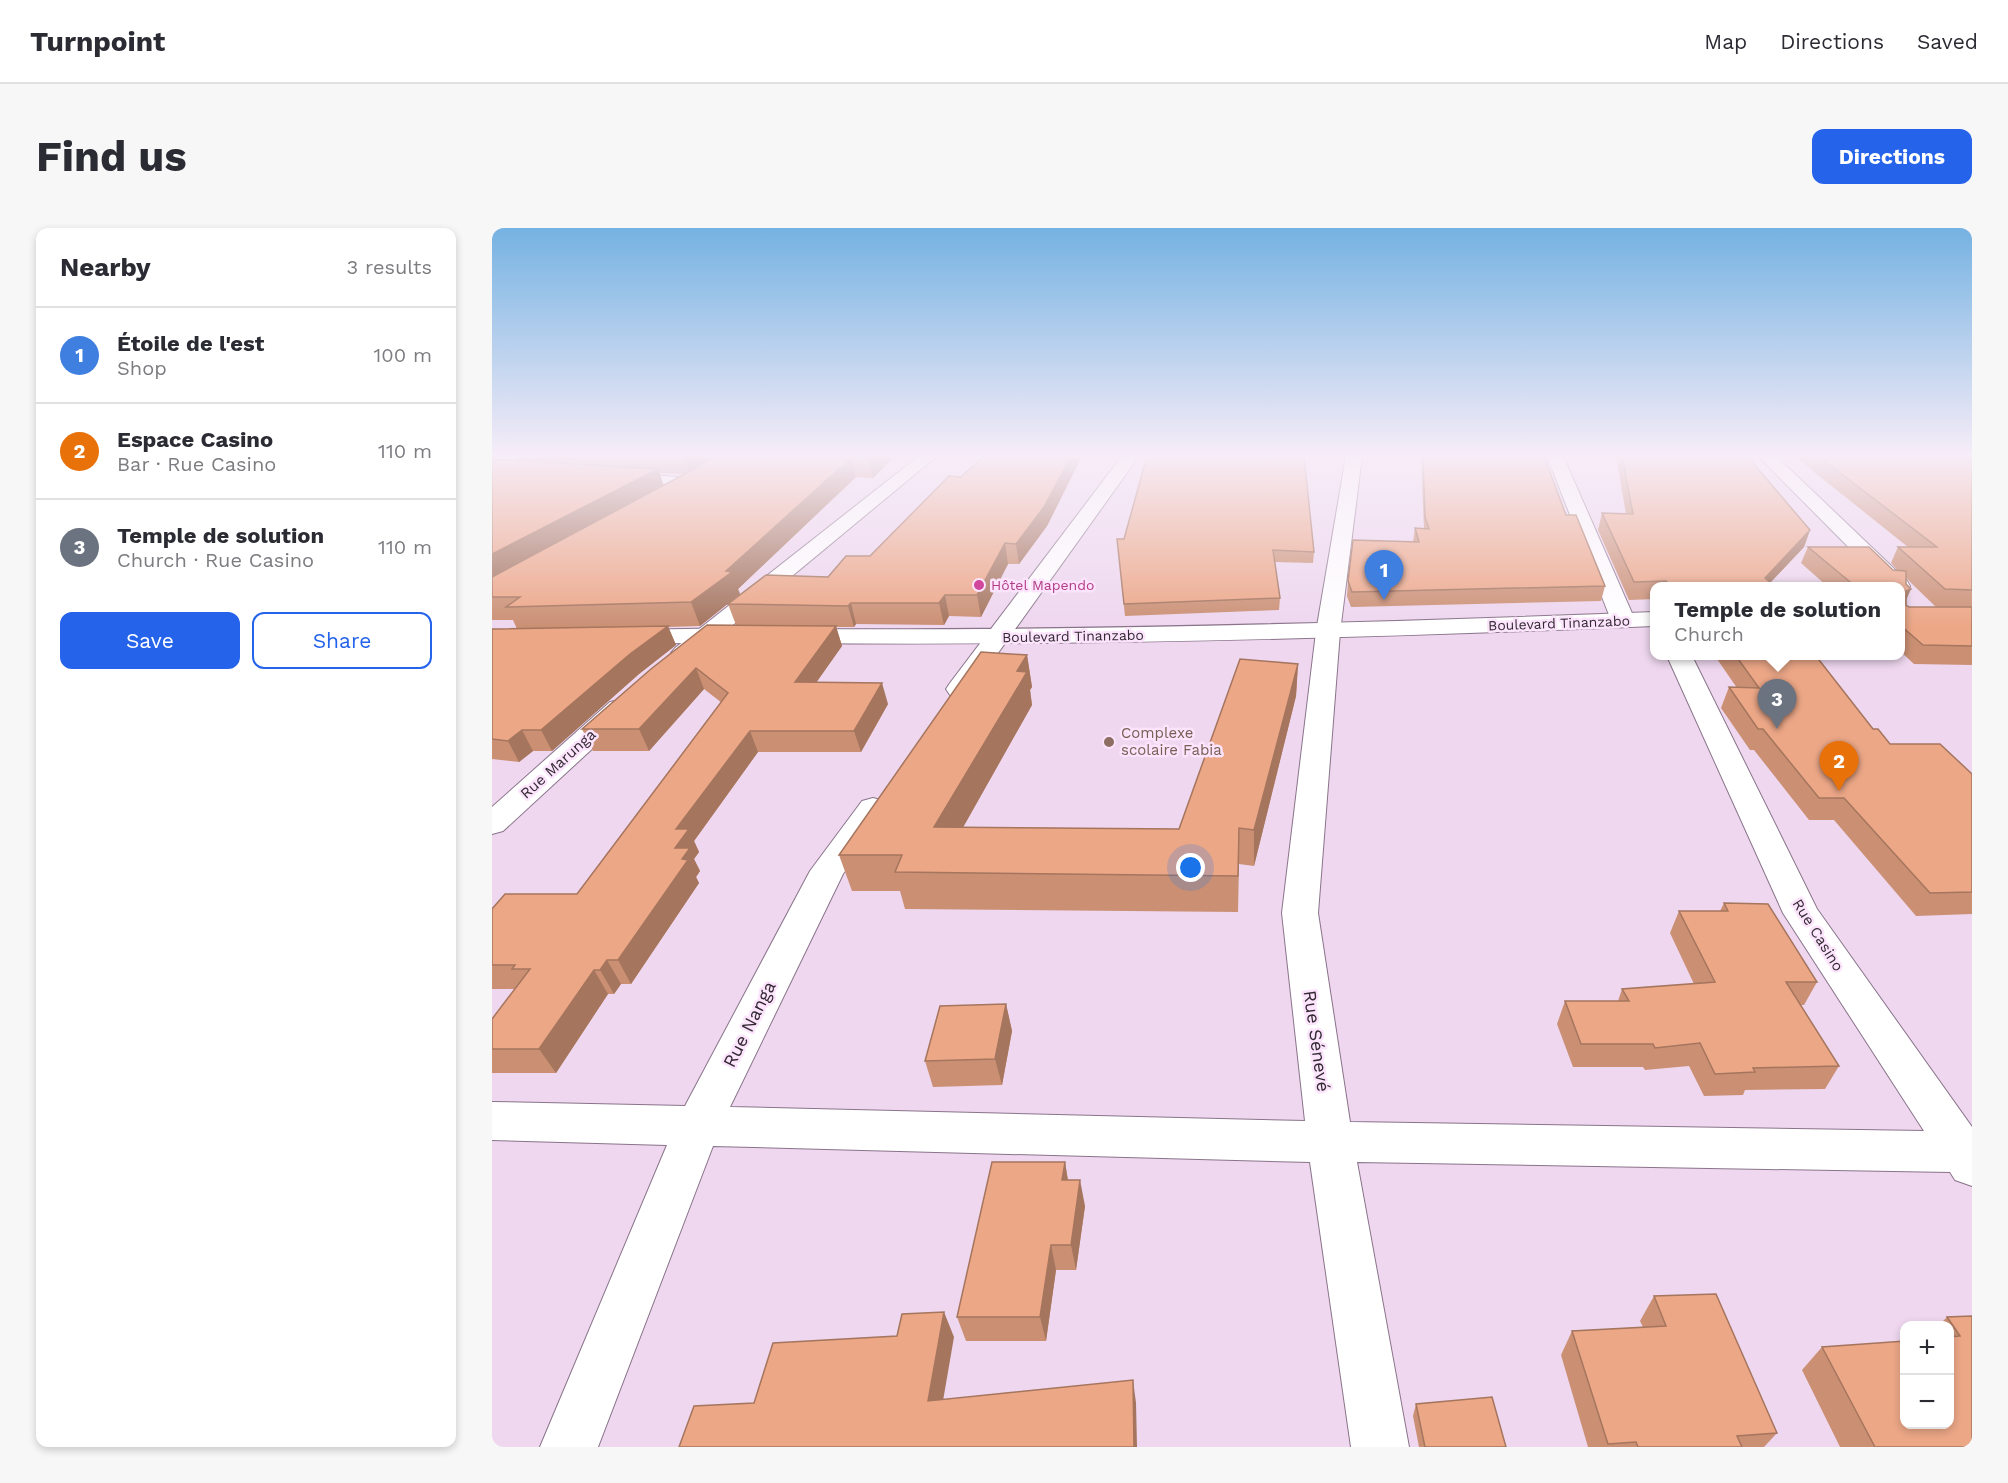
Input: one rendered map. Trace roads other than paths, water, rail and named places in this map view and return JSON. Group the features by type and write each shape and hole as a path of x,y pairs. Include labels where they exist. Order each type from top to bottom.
{"street":[{"path":"665,668 858,513"},
{"path":"936,722 1089,513"},
{"name":"Rue Sénevé","path":"1346,513 1328,632 1300,913 1330,1142 1380,1447"},
{"path":"1579,513 1623,620"},
{"path":"1824,513 1894,582"},
{"name":"Boulevard Tinanzabo","path":"611,637 770,635 997,638 1328,632 1650,619"},
{"name":"Rue Casino","path":"1682,660 1801,913 1969,1156"},
{"name":"Rue Marunga","path":"492,824 640,690"},
{"name":"Rue Nanga","path":"569,1447 698,1126 827,871 895,778"},
{"path":"492,1121 1969,1156"}],"place":[{"name":"Hôtel Mapendo","path":"979,585"},
{"name":"Étoile de l'est","path":"1384,600"},
{"name":"Temple de solution","path":"1777,729"},
{"name":"Complexe scolaire Fabia","path":"1109,742"},
{"name":"Espace Casino","path":"1839,791"}]}
